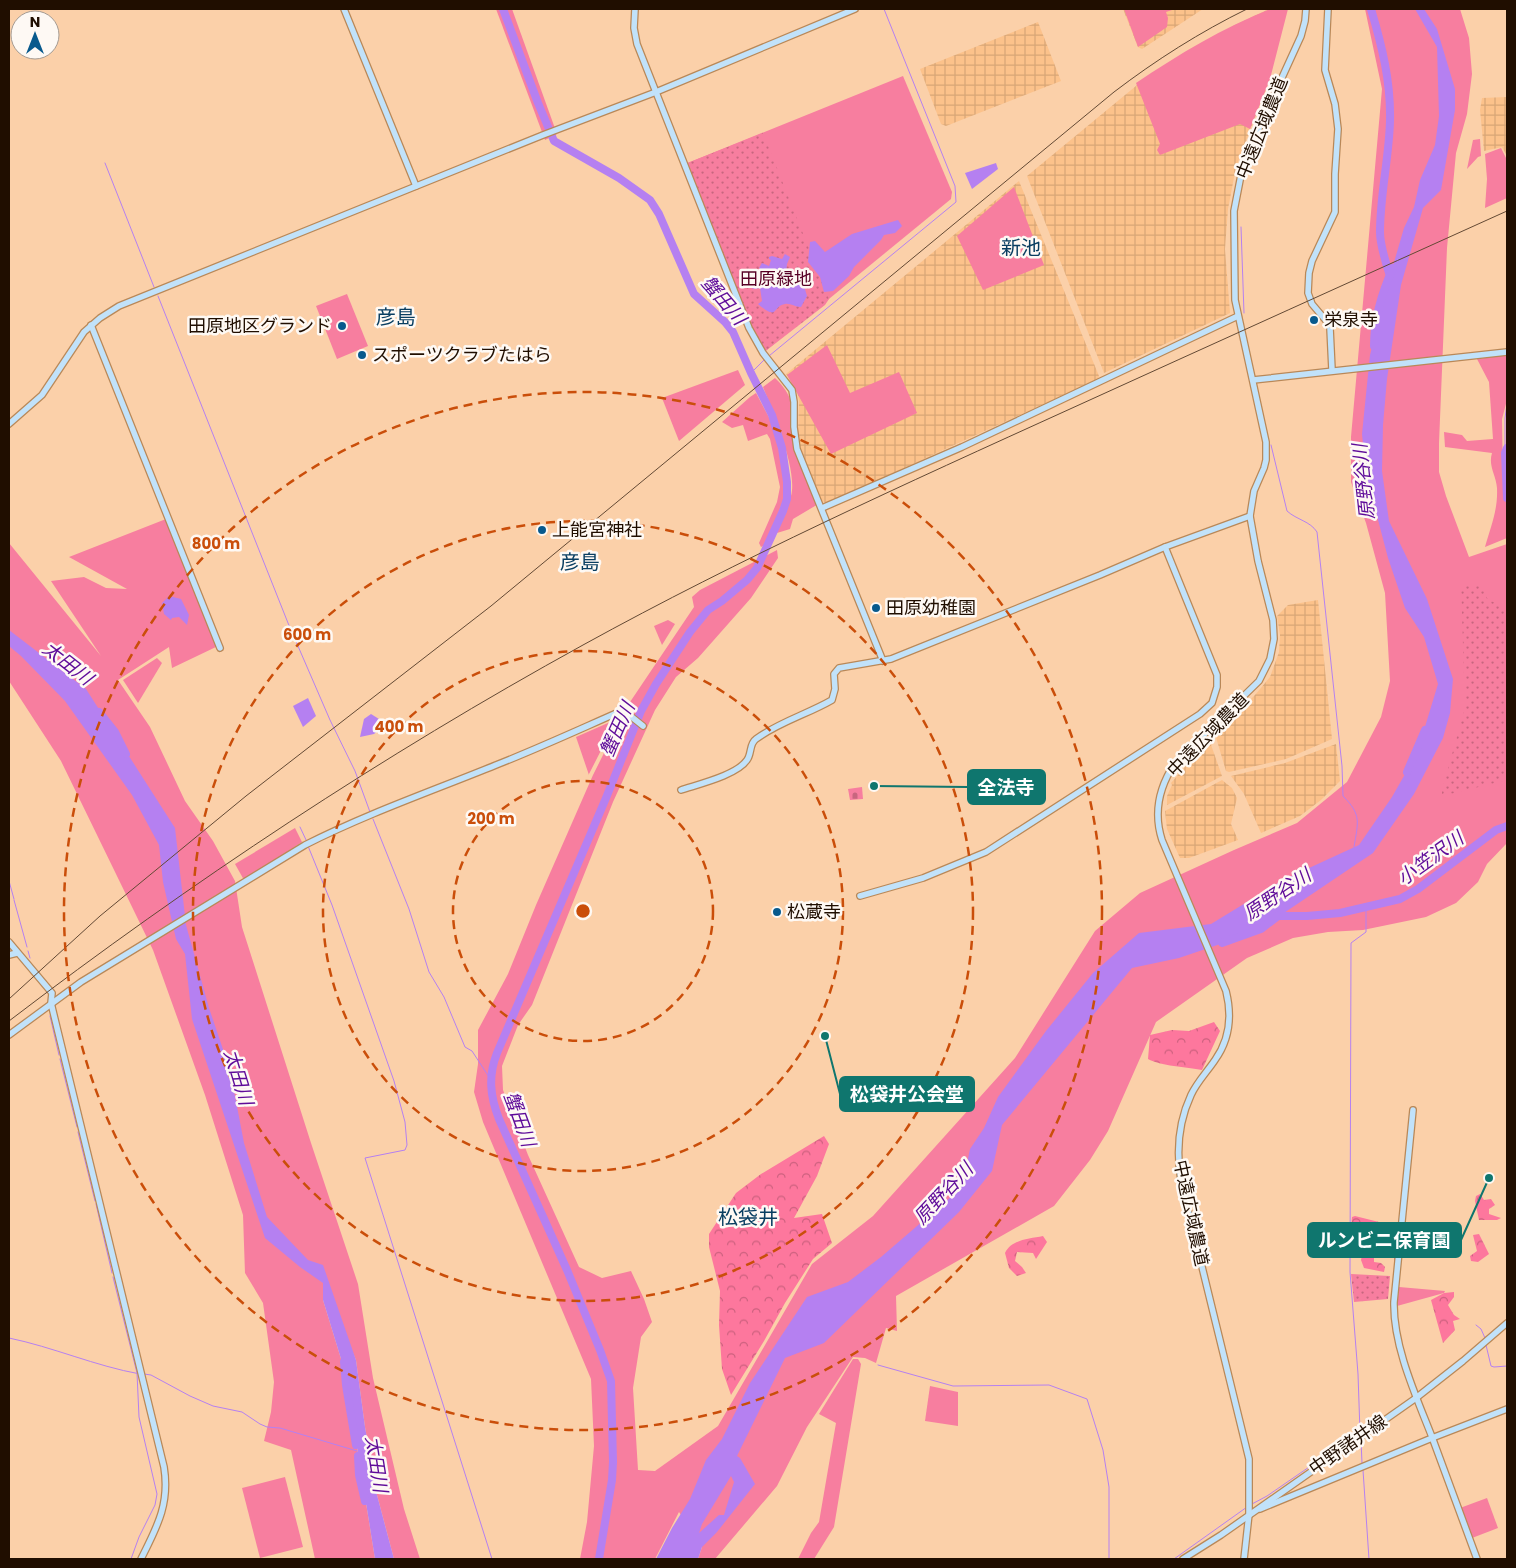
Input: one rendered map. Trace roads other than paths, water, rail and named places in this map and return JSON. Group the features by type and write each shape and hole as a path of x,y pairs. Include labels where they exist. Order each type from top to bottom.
{"street":[{"path":"344,9 416,186"},
{"path":"635,9 634,28 637,44 749,328 763,353 792,390 797,449 883,661"},
{"path":"9,424 42,394 72,349 91,325 119,306 554,130 656,92 855,9"},
{"name":"中遠広域農道","path":"1244,1559 1249,1514 1250,1474 1247,1448 1178,1164 1180,1132 1185,1110 1197,1084 1222,1049 1228,1032 1230,1010 1226,991 1158,829 1158,804 1164,780 1175,764 1259,681 1267,667 1272,651 1273,620 1258,561 1250,516 1251,499 1264,468 1267,451 1265,433 1238,316 1234,290 1233,223 1238,187 1249,150 1301,36 1306,9"},
{"path":"1328,9 1324,70 1335,104 1338,129 1335,212 1312,261 1308,293 1312,304 1330,328 1332,370"},
{"path":"822,508 962,447 1238,316"},
{"path":"91,325 220,648"},
{"path":"1253,380 1507,352"},
{"path":"681,790 712,780 739,767 747,761 755,740 785,722 816,710 832,700 835,689 834,674 836,670 854,665 883,661 1100,575 1165,547 1250,516"},
{"path":"860,896 923,878 986,852 1200,714 1212,703 1216,687 1216,674 1165,547"},
{"path":"9,1035 81,982 305,844 437,788 497,765 619,712 628,714 643,726"},
{"path":"9,942 52,993 65,994"},
{"path":"9,956 17,953"},
{"path":"52,993 51,1003 165,1472 166,1494 163,1510 141,1559"},
{"path":"1413,1110 1394,1313 1404,1358 1416,1398 1477,1559"},
{"name":"中野諸井線","path":"1183,1559 1416,1398 1463,1361 1507,1322"},
{"path":"1249,1514 1507,1409"}],"water":[{"path":"1415,9 1424,9 1437,29 1455,89 1455,110 1441,190 1423,208 1401,285 1387,379 1382,471 1389,521 1427,599 1453,679 1450,713 1443,738 1414,794 1373,853 1272,921 1241,937 1179,958 1132,968 1002,1125 992,1171 959,1212 824,1343 785,1358 737,1456 755,1484 717,1532 702,1547 698,1559 656,1559 690,1499 706,1460 722,1439 750,1383 807,1297 848,1282 881,1257 952,1196 964,1178 970,1149 984,1128 998,1097 1046,1031 1093,973 1139,933 1211,924 1283,880 1359,845 1392,797 1417,753 1438,684 1424,637 1405,608 1388,558 1366,474 1362,434 1370,355 1404,228 1414,207 1420,180 1435,145 1439,116 1437,47","holes":["731,1476 734,1482 724,1515 719,1515 699,1533 702,1524"]},
{"path":"996,163 998,169 972,189 965,173"},
{"path":"898,220 902,226 895,233 884,235 854,267 849,276 833,291 824,292 820,277 808,262 810,242 815,241 825,252 852,234"},
{"path":"785,254 790,257 786,273 791,279 804,286 807,296 801,307 785,304 778,307 774,312 769,312 758,304 762,301 760,288 753,289 750,280 753,275 756,276 755,279 761,282 765,272 759,268 762,263 769,266 771,260 769,257 782,259"},
{"path":"169,596 181,599 189,615 187,625 179,617 172,618 171,620 164,614 162,603"},
{"path":"9,630 86,689 175,828 186,925 209,1008 230,1070 244,1143 267,1217 308,1260 323,1265 356,1360 377,1495 394,1559 375,1559 345,1372 323,1300 323,1283 265,1238 192,1019 185,954 176,939 163,882 159,845 132,795 65,701 9,646"},
{"path":"308,698 316,716 303,727 293,706"},
{"path":"371,714 379,719 381,728 374,734 360,737 364,719"}],"waterway":[{"name":"蟹田川","path":"503,9 554,141 619,178 650,200 659,214 694,294 725,322 733,332 772,415 782,448 787,482 787,499 783,511 757,568 747,580 708,610 690,632 641,711 606,798 497,1053 492,1070 492,1094 499,1119 567,1270 611,1381 612,1480 599,1559"},
{"path":"769,356 956,202 955,186 884,9"},
{"name":"原野谷川","path":"1371,9 1382,50 1389,92 1390,121 1381,204 1380,237 1390,276"},
{"path":"105,163 154,287"},
{"path":"1241,227 1244,313"},
{"name":"原野谷川","path":"1374,346 1379,306 1393,268"},
{"path":"158,296 288,623 330,720 355,771 370,812"},
{"path":"751,373 766,358"},
{"path":"1505,453 1507,404"},
{"path":"1271,445 1287,511 1311,525 1317,532 1342,766 1343,796 1353,808 1357,819 1354,847"},
{"name":"小笠沢川","path":"1507,448 1505,453 1507,498"},
{"name":"太田川","path":"99,712 115,732 126,754"},
{"name":"原野谷川","path":"1407,772 1425,730"},
{"path":"373,819 409,909 429,972 444,997 465,1047 472,1051 491,1080"},
{"name":"小笠沢川","path":"1278,916 1340,913 1400,899 1418,889 1496,830 1507,826"},
{"path":"300,827 307,842"},
{"path":"308,846 332,905 394,1081 405,1122 407,1145 405,1150 365,1158 492,1559"},
{"path":"9,881 14,899"},
{"path":"14,900 27,947"},
{"path":"1252,1504 1267,1496 1360,1432 1358,1374 1350,1272 1351,943 1366,932 1366,908"},
{"name":"原野谷川","path":"1222,943 1261,929 1278,916"},
{"path":"28,951 30,958"},
{"path":"50,1016 59,1055"},
{"path":"60,1059 77,1127"},
{"path":"78,1132 95,1201"},
{"path":"96,1204 112,1273"},
{"path":"113,1277 137,1373 139,1417 157,1494 155,1505 139,1537 131,1559"},
{"path":"1476,1325 1481,1329 1485,1338"},
{"path":"9,1338 123,1371 140,1374"},
{"path":"1486,1345 1491,1366 1507,1366"},
{"name":"太田川","path":"344,1362 356,1445"},
{"path":"878,1365 953,1386 1049,1385 1087,1399 1103,1450 1109,1487 1109,1559"},
{"path":"144,1374 151,1375 213,1406 242,1412 267,1427 280,1428 357,1451"},
{"path":"1361,1440 1362,1463"},
{"name":"太田川","path":"358,1456 359,1475 365,1501"},
{"path":"1363,1470 1369,1559"},
{"path":"1174,1559 1247,1507"}],"railway":[{"path":"9,999 100,916 246,796 491,606 1114,92 1179,47 1247,9"},
{"path":"9,1021 147,919 289,822 508,687 583,645 703,582 885,494 1507,211"}],"place":[{"name":"栄泉寺","path":"1314,320"},
{"name":"田原地区グランド","path":"342,326"},
{"name":"スポーツクラブたはら","path":"362,355"},
{"name":"上能宮神社","path":"542,530"},
{"name":"田原幼稚園","path":"876,608"},
{"name":"全法寺","path":"874,786"},
{"name":"松蔵寺","path":"777,912"},
{"name":"松袋井公会堂","path":"825,1036"},
{"name":"ルンビニ保育園","path":"1489,1178"}],"district":[{"name":"新池","path":"1021,248"},
{"name":"彦島","path":"396,317"},
{"name":"彦島","path":"580,562"},
{"name":"松袋井","path":"748,1217"}],"park label":[{"name":"田原緑地","path":"776,279"}]}
